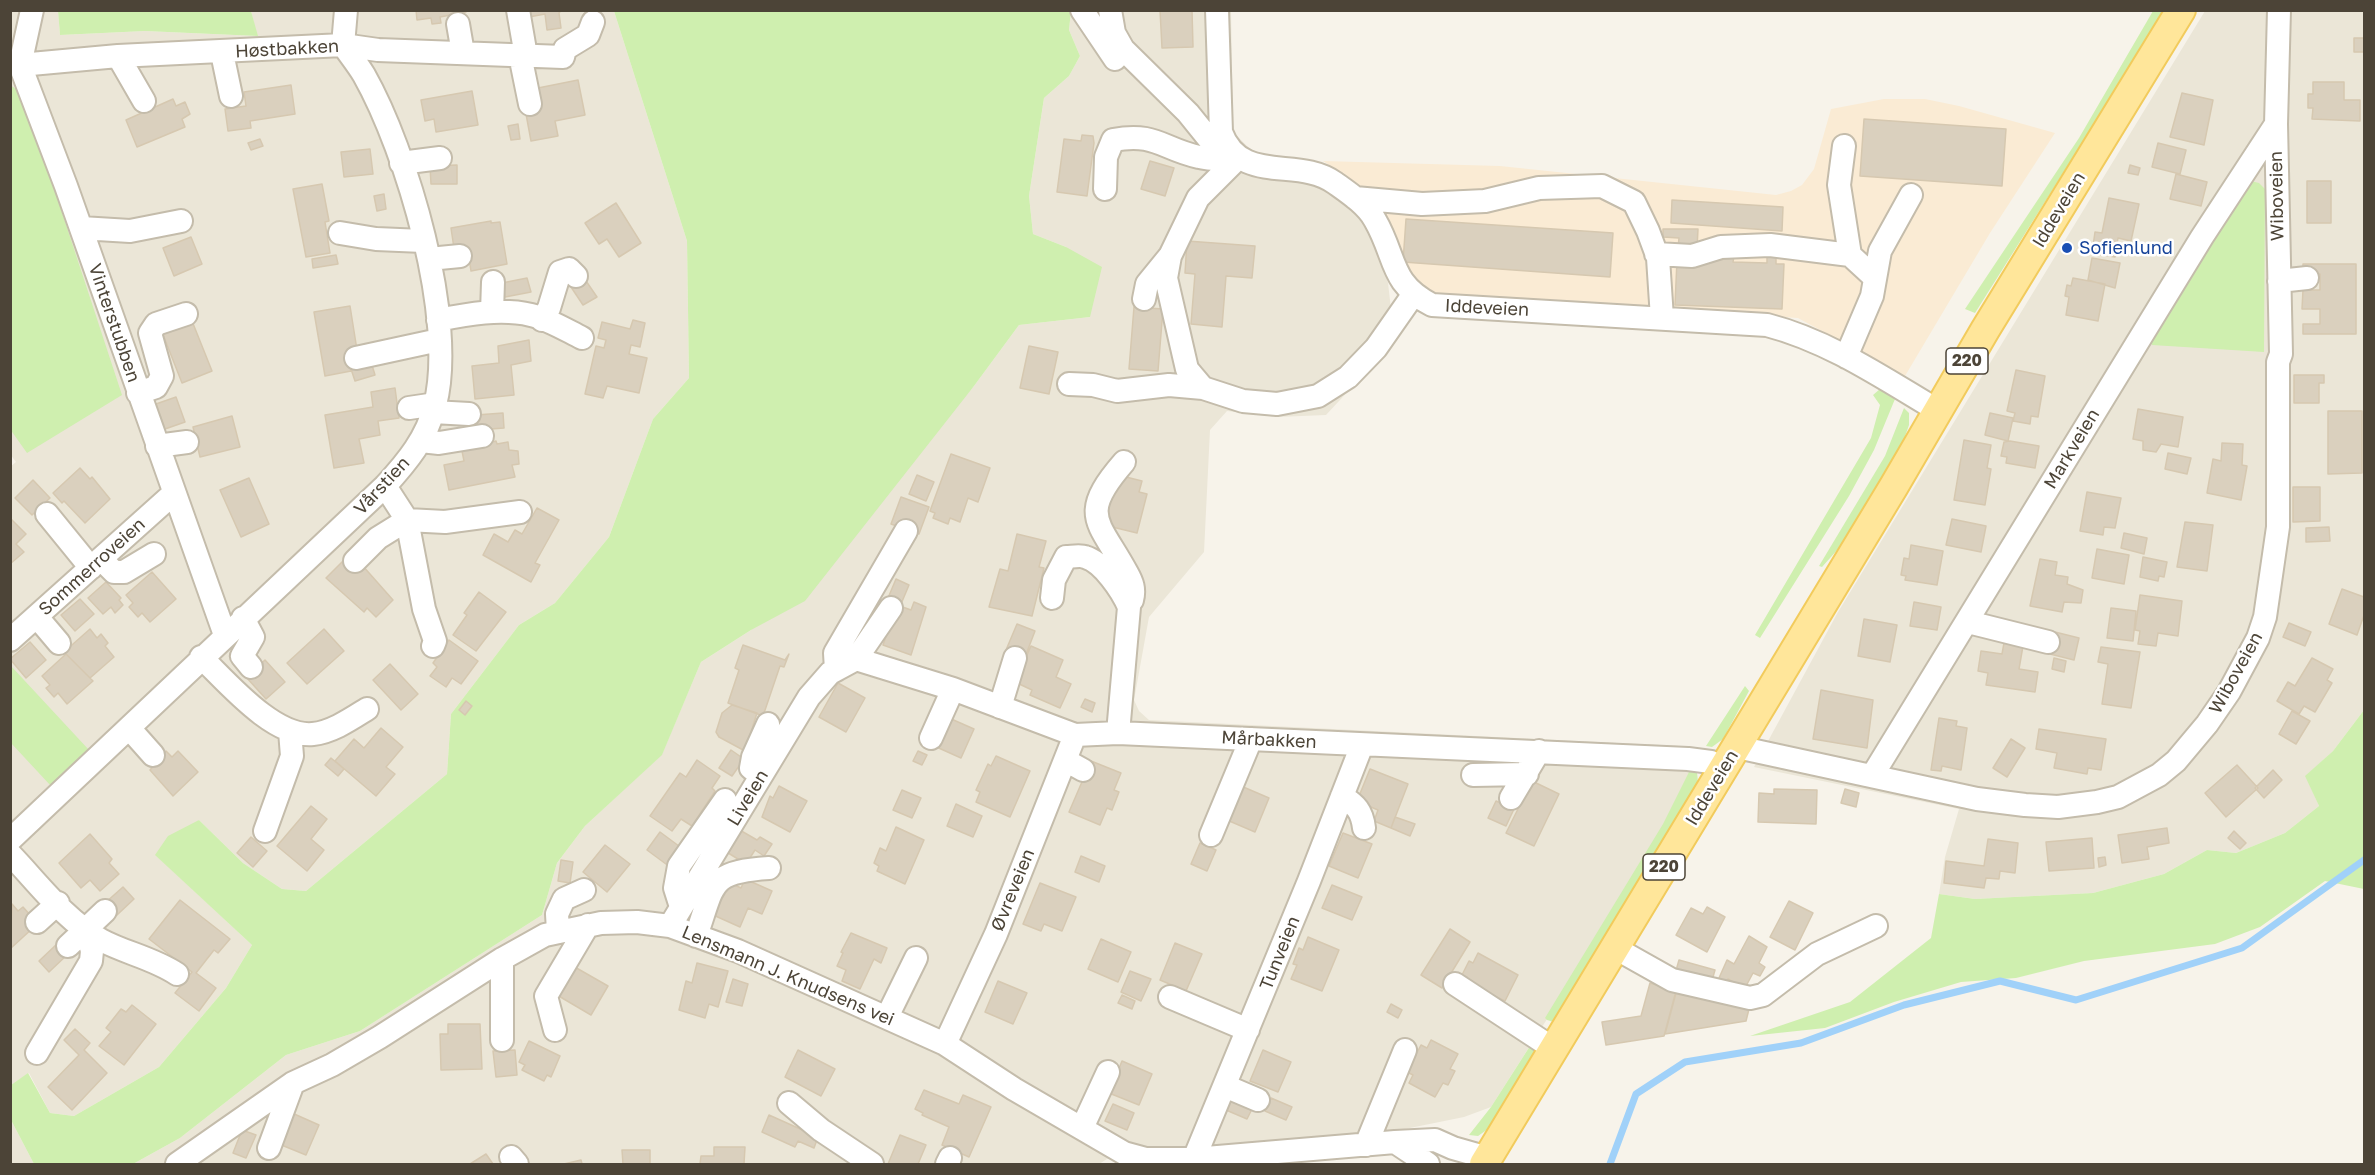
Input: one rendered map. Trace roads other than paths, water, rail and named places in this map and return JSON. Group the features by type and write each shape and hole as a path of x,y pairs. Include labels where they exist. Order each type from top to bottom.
{"main road":[{"name":"Iddeveien","path":"1486,1161 2181,10"}],"street":[{"path":"15,64 32,10"},
{"path":"343,45 346,10"},
{"path":"518,10 530,104"},
{"path":"1069,384 1093,385 1117,391 1169,386 1203,388 1243,401 1276,404 1318,396 1348,377 1376,348 1413,295 1400,280 1375,219 1355,198 1332,181 1304,171 1255,166 1228,151 1125,74 1082,10"},
{"path":"1110,10 1114,33 1123,50 1228,151"},
{"path":"1217,10 1221,132 1228,151"},
{"name":"Wiboveien","path":"1730,758 1872,776 1977,799 2058,807 2118,797 2159,775 2176,761 2207,724 2232,687 2258,638 2265,617 2278,527 2290,316 2279,281 2276,124 2279,10"},
{"name":"Høstbakken","path":"15,64 117,56 222,53 343,45 378,50 563,57 565,49 588,35 593,22"},
{"path":"458,24 463,53"},
{"name":"Vårstien","path":"10,840 201,657 385,486 421,441 435,408 440,371 439,330 426,250 364,75 343,45"},
{"path":"222,53 231,96"},
{"path":"117,56 144,101"},
{"name":"Vinterstubben","path":"15,64 81,228 173,494 225,635"},
{"name":"Markveien","path":"1872,776 1968,622 2050,466 2276,124"},
{"path":"1105,189 1106,158 1113,140 1134,136 1164,143 1198,157 1228,151"},
{"path":"1844,146 1839,186 1850,255"},
{"path":"1144,299 1147,284 1170,256 1198,198 1228,151"},
{"path":"392,158 440,158"},
{"path":"1355,198 1422,204 1485,201 1539,188 1602,186 1634,202 1656,254 1662,318"},
{"path":"1846,357 1872,296 1880,251 1911,195"},
{"path":"81,228 130,231 181,221"},
{"path":"340,232 460,256"},
{"path":"1656,254 1692,256 1721,247 1770,245 1850,255 1875,278"},
{"path":"1170,256 1166,278 1177,333 1187,369 1203,388"},
{"path":"542,320 549,308 560,272 569,269 576,276"},
{"path":"2279,281 2307,278"},
{"path":"492,312 494,282"},
{"name":"Iddeveien","path":"1413,295 1432,305 1767,325 1796,333 1846,357 1938,410"},
{"path":"356,358 391,352 439,330 492,312 532,315 582,338"},
{"path":"138,393 156,387 162,376 150,333 156,324 186,314"},
{"path":"409,408 435,408 470,414"},
{"path":"421,441 439,443 482,436"},
{"path":"157,446 187,442"},
{"path":"1118,733 1133,584 1095,521 1097,506 1108,479 1124,462"},
{"path":"385,486 407,520 424,609 435,641 433,646"},
{"name":"Sommerroveien","path":"13,631 37,617 173,494"},
{"path":"355,561 378,538 407,520 445,522 520,512"},
{"path":"47,514 96,564 114,572 124,572 154,554"},
{"path":"832,671 835,653 906,531"},
{"path":"1052,598 1054,580 1066,557 1085,557 1103,570 1122,591 1129,607"},
{"path":"832,671 856,659 891,608"},
{"path":"37,617 59,643"},
{"path":"243,618 252,637 242,656 251,667"},
{"path":"1968,622 2048,642"},
{"path":"201,657 267,718 301,735 315,734 335,728 368,709"},
{"path":"1000,707 1015,658"},
{"name":"Mårbakken","path":"856,659 953,689 1075,735 1118,733 1711,762 1730,758"},
{"name":"Liveien","path":"676,916 764,785 776,751 815,699 832,671"},
{"path":"931,738 953,689"},
{"path":"764,785 751,768 753,757 768,724"},
{"path":"129,728 153,755"},
{"path":"265,831 292,756 290,731"},
{"name":"Øvreveien","path":"945,1044 1074,765 1075,735"},
{"path":"1212,835 1251,739"},
{"name":"Tunveien","path":"1194,1159 1248,1030 1316,884 1342,796 1362,745"},
{"path":"1511,798 1539,752"},
{"path":"1473,775 1527,774"},
{"path":"1342,796 1357,806 1363,818 1364,828"},
{"path":"676,916 675,888 679,866 725,800"},
{"path":"10,854 58,903 102,941 158,962 177,974"},
{"path":"696,936 713,888 724,875 737,870 769,868"},
{"path":"558,931 557,914 564,899 584,890"},
{"path":"37,922 58,903"},
{"path":"68,946 105,912"},
{"name":"Lensmann J. Knudsens vei","path":"177,1164 292,1083 332,1065 381,1037 502,959 545,935 588,925 637,922 676,916 696,936 748,955 945,1044 1140,1162 1435,1140 1486,1161"},
{"path":"555,1030 546,996 588,925"},
{"path":"1615,948 1672,980 1750,998 1763,995 1817,954 1876,926"},
{"path":"37,1053 91,961 92,951 87,930"},
{"path":"887,1017 916,958"},
{"path":"502,959 502,1040"},
{"path":"1455,984 1554,1049"},
{"path":"1170,997 1248,1030"},
{"path":"1366,1145 1405,1050"},
{"path":"1082,1128 1108,1072"},
{"path":"269,1148 292,1083"},
{"path":"1225,1086 1258,1100"},
{"path":"789,1102 821,1130 872,1164"},
{"path":"1395,1142 1428,1164"}],"waterway":[{"path":"1610,1164 1636,1094 1685,1062 1801,1043 1904,1005 2000,981 2076,1000 2242,948 2364,860"}],"place":[{"name":"Sofienlund","path":"2067,248"}]}
